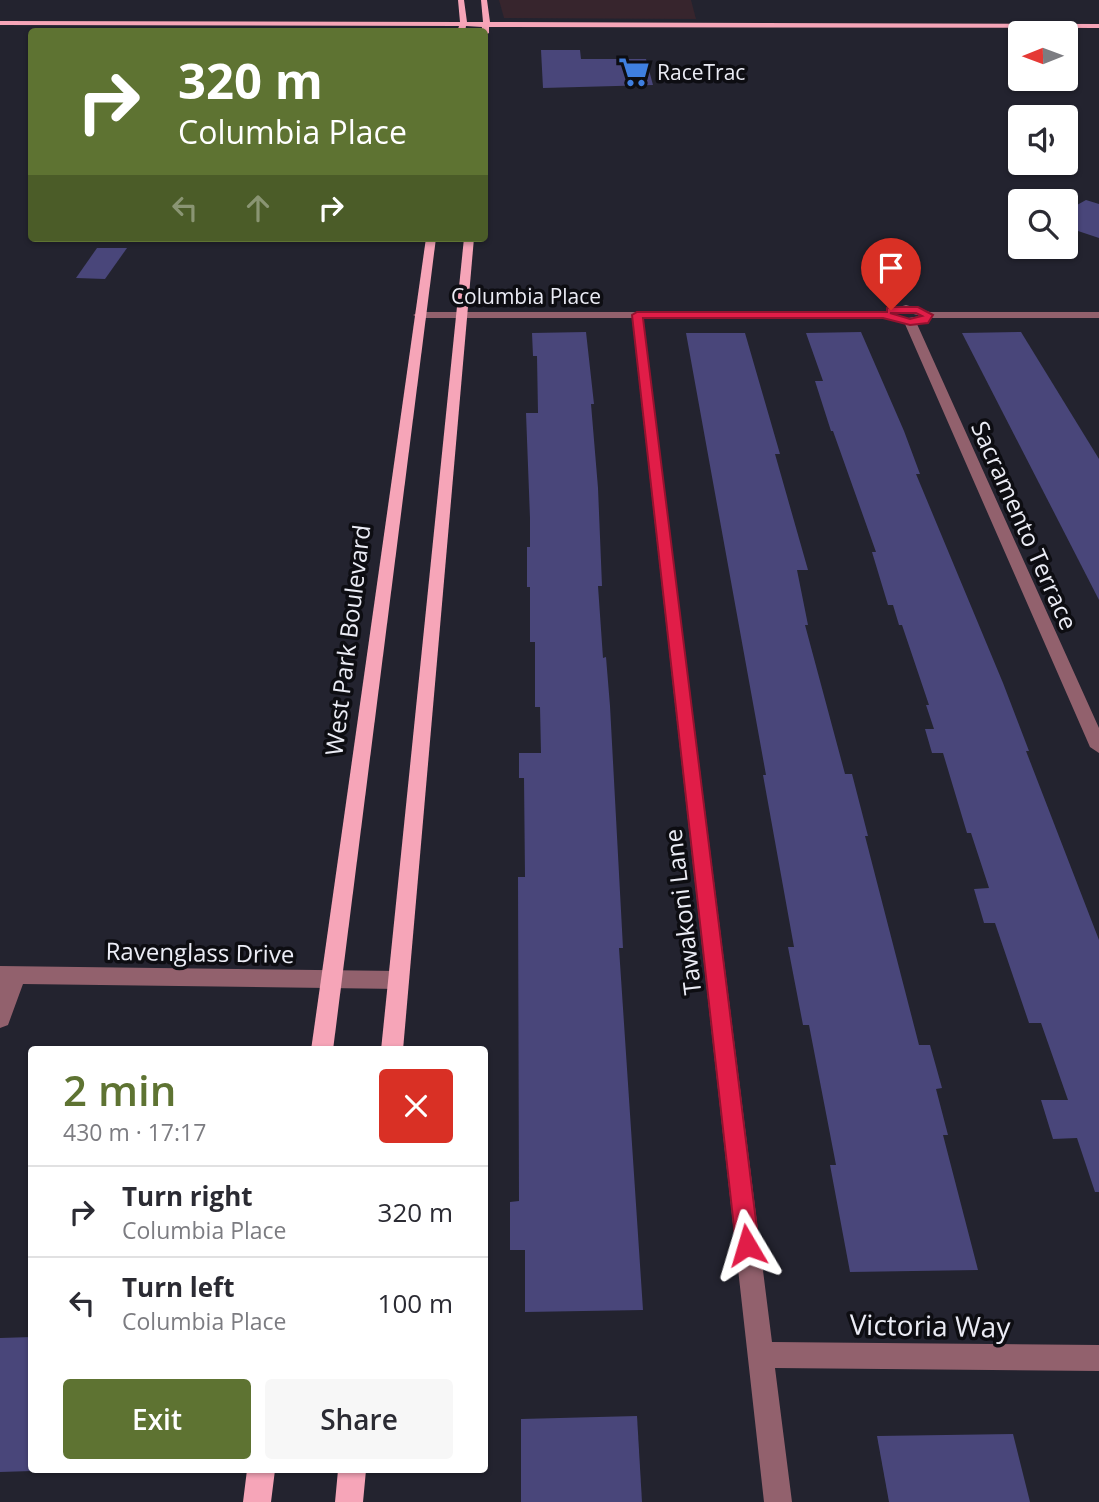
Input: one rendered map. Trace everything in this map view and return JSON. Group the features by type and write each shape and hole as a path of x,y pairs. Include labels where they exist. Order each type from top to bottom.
{"main road":[{"path":"0,23 176,28 461,28 461,0"},
{"path":"484,0 485,28"},
{"path":"1004,26 1008,29"},
{"path":"488,30 1099,26"},
{"path":"711,29 1008,34"},
{"path":"0,31 28,31"},
{"path":"1078,33 1099,33"},
{"name":"West Park Boulevard","path":"323,1046 429,242"},
{"path":"392,1046 469,242"},
{"path":"257,1502 261,1473"},
{"path":"349,1502 352,1473"}],"street":[{"name":"Columbia Place","path":"885,315 891,310 903,309 918,310 928,315 1099,315"},
{"name":"Tawakoni Lane","path":"637,315 778,1502"},
{"name":"Columbia Place","path":"419,316 885,315 895,320 910,322 924,320 928,315"},
{"name":"Sacramento Terrace","path":"910,322 1099,747"},
{"name":"Ravenglass Drive","path":"8,975 399,980"},
{"path":"0,1019 8,975"},
{"name":"Victoria Way","path":"761,1355 1099,1358"}],"shaded area":[{"path":"499,0 691,0 696,19 504,18"}],"building":[{"path":"541,50 580,50 581,59 646,59 653,85 543,88"},
{"path":"1086,200 1099,204 1099,238 1078,231 1078,204"},
{"path":"97,248 127,248 105,279 76,278"},
{"path":"586,332 594,404 591,404 602,586 598,586 603,658 606,657 610,706 623,948 619,948 643,1310 525,1312 525,1250 510,1250 510,1202 519,1201 518,877 525,877 524,778 519,778 519,753 541,753 540,707 535,707 535,642 530,642 530,587 527,587 530,518 526,413 538,413 537,356 533,356 532,333"},
{"path":"861,332 904,431 920,474 916,474 1003,683 1029,751 1026,751 1099,940 1099,1192 1095,1192 1077,1138 1053,1139 1041,1100 1068,1100 1041,1023 1029,1023 995,923 984,923 974,889 989,888 971,833 967,833 943,753 932,753 925,729 934,729 926,705 929,705 902,625 899,625 893,605 888,605 872,552 876,552 815,381 823,381 806,333"},
{"path":"1021,332 1099,459 1099,600 962,333"},
{"path":"686,333 745,333 780,454 775,454 808,570 797,570 808,625 805,625 845,774 852,774 868,836 865,836 919,1045 930,1045 942,1088 936,1089 948,1135 943,1135 978,1270 850,1272 830,1165 836,1165 809,1025 803,1025 788,947 794,947 763,775 766,775"},
{"path":"28,1337 28,1471 0,1472 0,1338"},
{"path":"637,1416 642,1502 521,1502 521,1419"},
{"path":"1013,1434 1030,1502 889,1502 877,1436"}],"place":[{"name":"RaceTrac","path":"634,72"}],"route":[{"path":"747,1245 637,315 885,315 895,320 910,322 924,320 928,315 918,310 891,310"}]}
